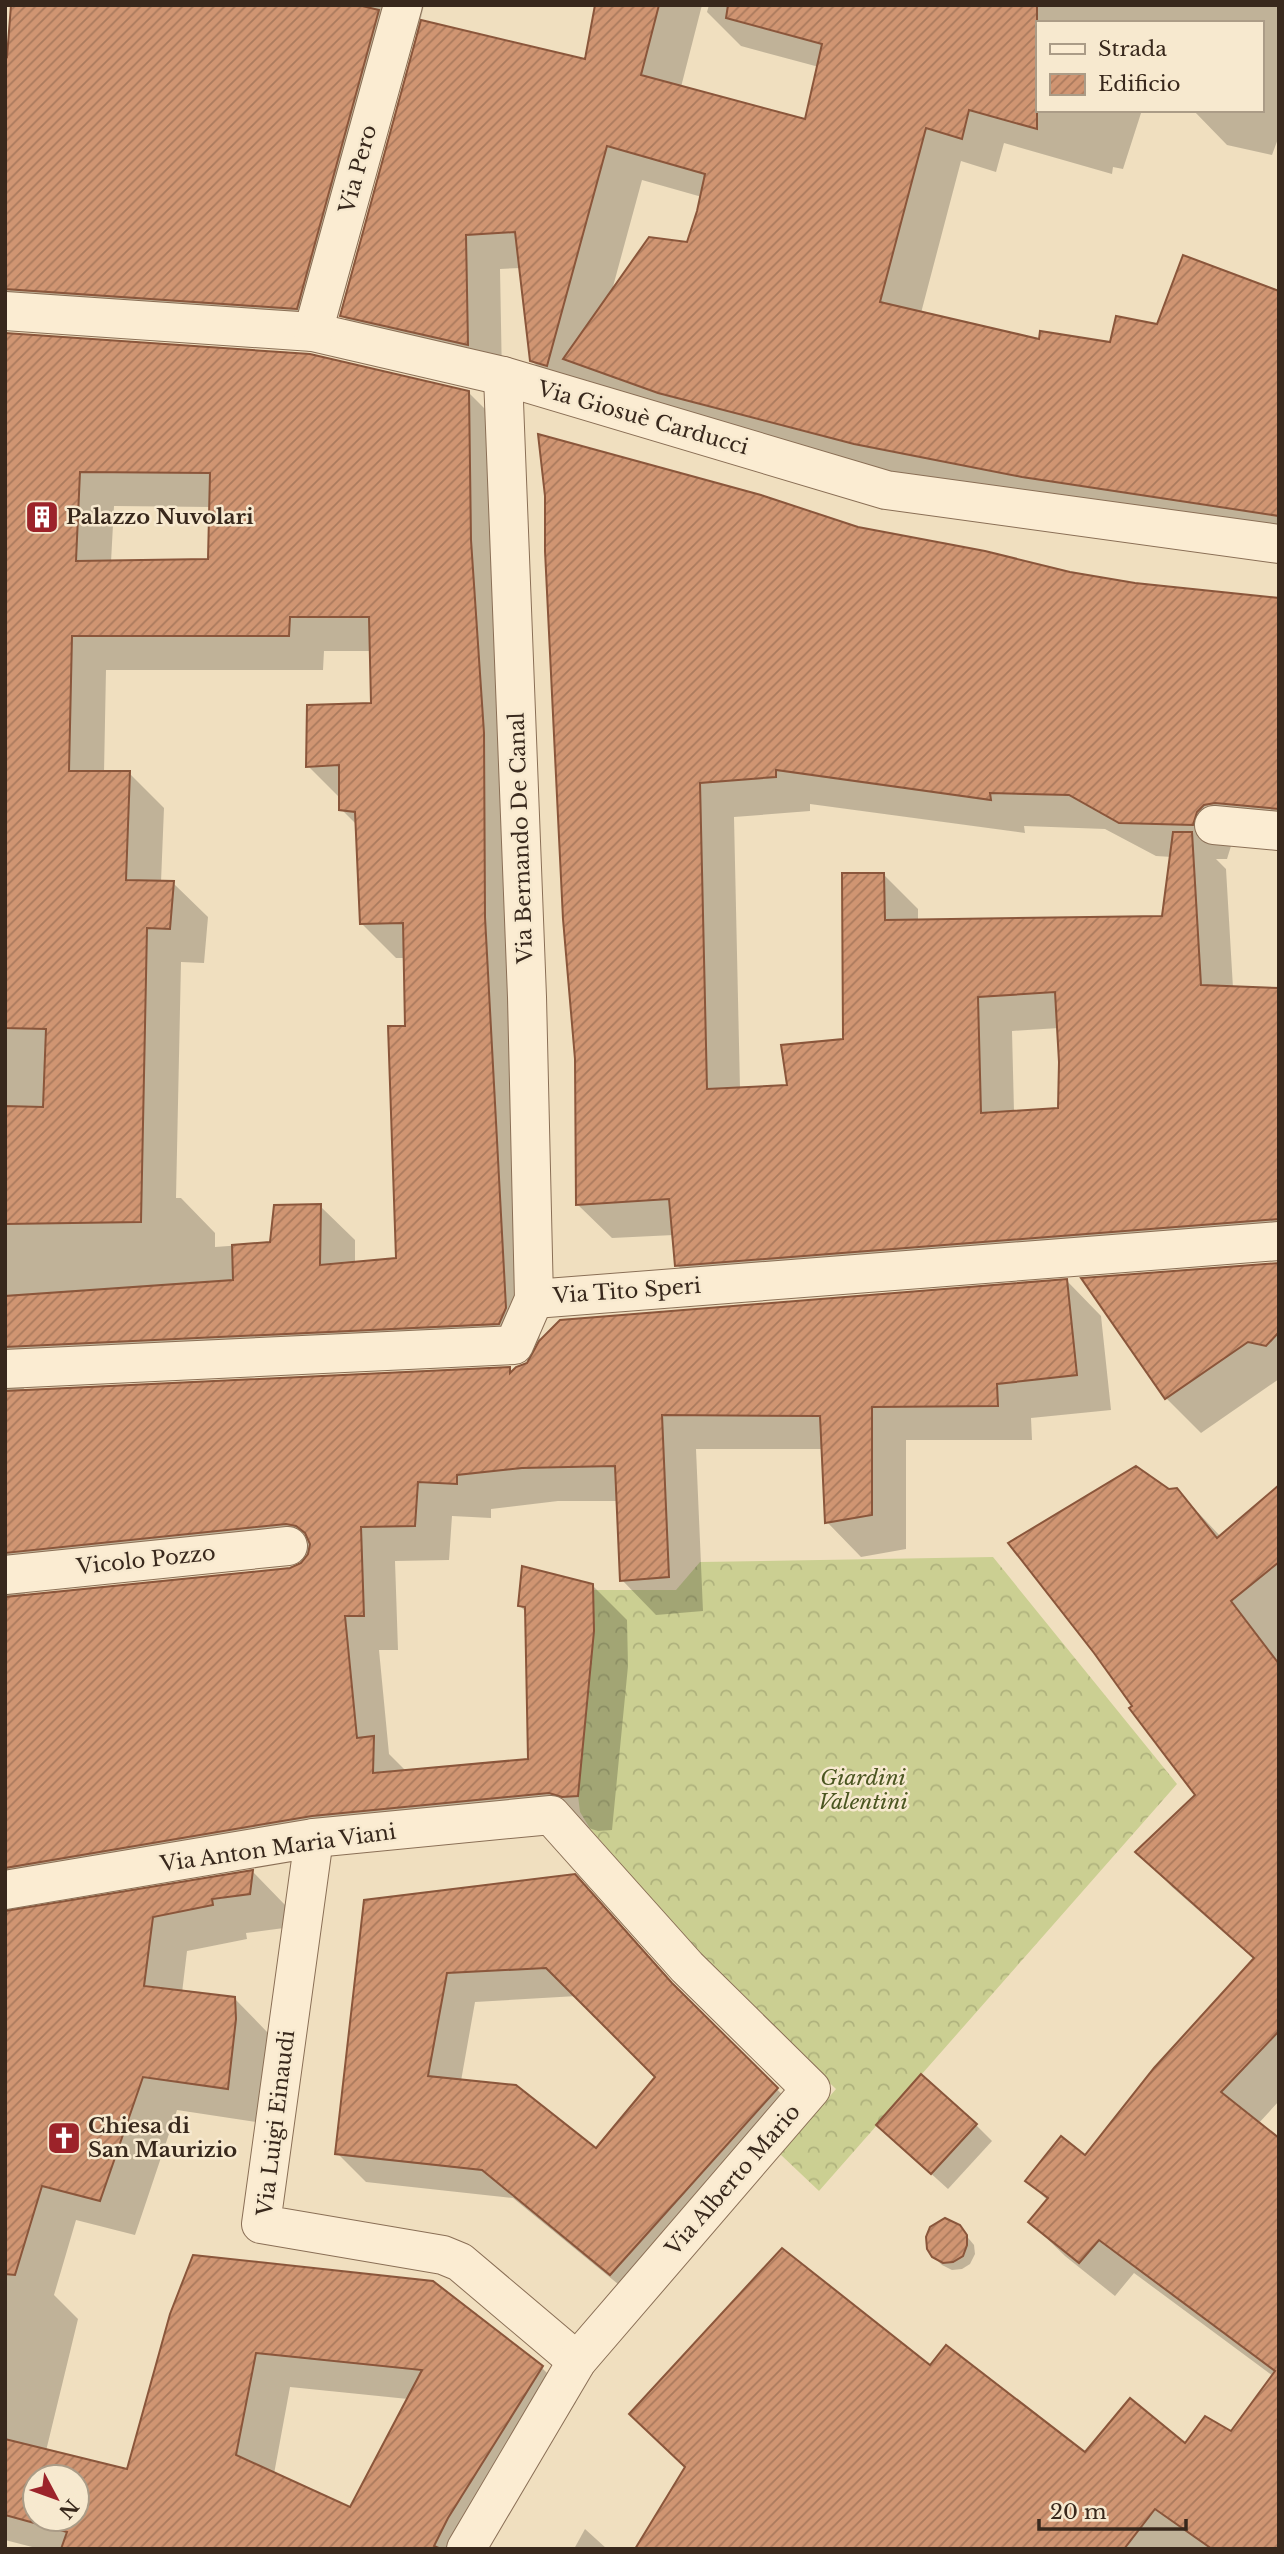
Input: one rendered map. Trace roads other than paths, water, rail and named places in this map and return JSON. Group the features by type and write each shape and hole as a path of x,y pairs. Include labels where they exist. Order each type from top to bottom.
{"street":[{"name":"Via Pero","path":"313,332 403,5"},
{"name":"Via Giosuè Carducci","path":"5,311 313,332 503,376 886,489 1279,544"},
{"name":"Via Bernando De Canal","path":"503,376 527,998 534,1299"},
{"path":"1214,825 1279,831"},
{"name":"Via Tito Speri","path":"5,1370 514,1345 534,1299 1279,1241"},
{"name":"Vicolo Pozzo","path":"5,1575 288,1546"},
{"name":"Via Anton Maria Viani","path":"5,1890 314,1838 551,1815"},
{"name":"Via Alberto Mario","path":"466,2549 577,2361 811,2089 687,1967 551,1815"},
{"name":"Via Luigi Einaudi","path":"314,1838 261,2224 443,2255 460,2262 577,2361"}],"place":[{"name":"Palazzo Nuvolari","path":"42,517"},
{"name":"Chiesa di San Maurizio","path":"64,2138"}],"park label":[{"name":"Giardini Valentini","path":"863,1790"}]}
